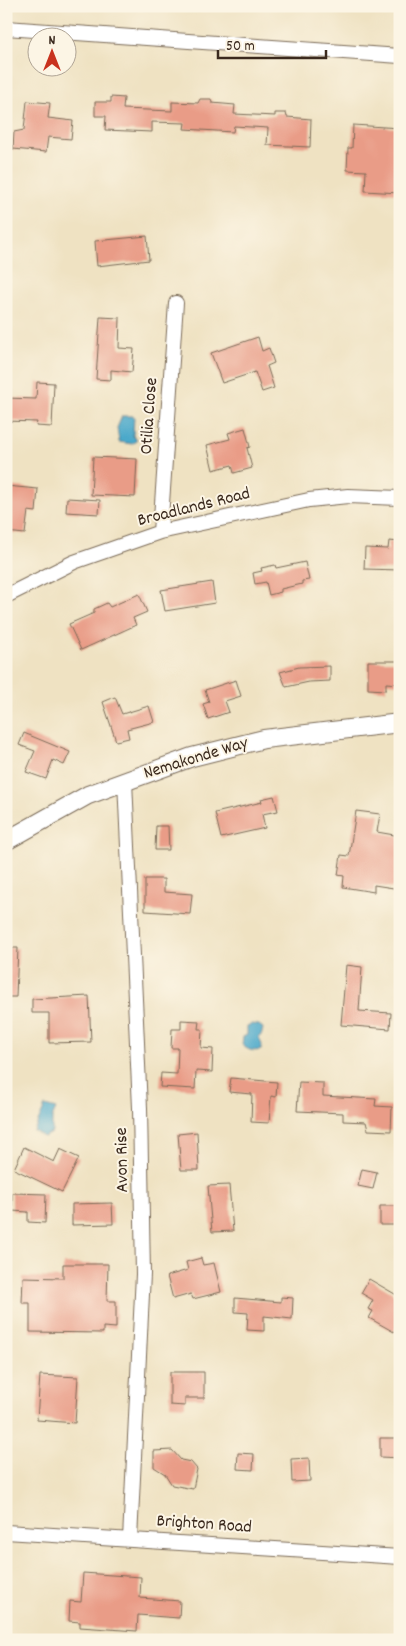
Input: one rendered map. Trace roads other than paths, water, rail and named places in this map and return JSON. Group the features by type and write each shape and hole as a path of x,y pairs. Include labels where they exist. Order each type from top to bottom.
{"street":[{"path":"6,28 400,56"},
{"name":"Otilia Close","path":"160,532 176,303"},
{"name":"Broadlands Road","path":"6,596 74,562 160,532 309,500 348,496 400,498"},
{"name":"Nemakonde Way","path":"6,841 88,795 192,756 264,739 400,723"},
{"name":"Avon Rise","path":"125,780 140,1108 143,1274 130,1539"},
{"name":"Brighton Road","path":"6,1532 400,1557"}],"water":[{"path":"122,416 134,416 133,436 137,440 132,444 119,442 117,428"},
{"path":"252,1024 263,1028 259,1038 262,1045 261,1050 250,1050 242,1045 243,1037 247,1035 247,1026"},
{"path":"45,1106 56,1109 52,1118 52,1132 44,1137 34,1131"}]}
